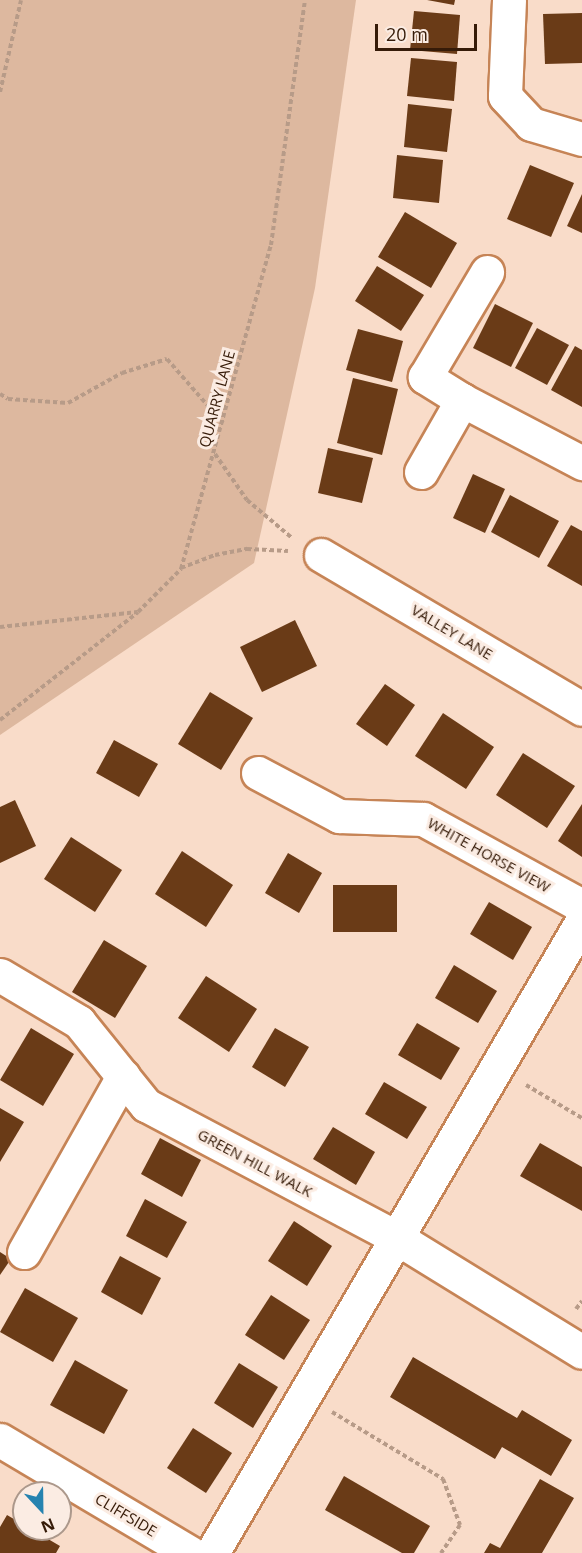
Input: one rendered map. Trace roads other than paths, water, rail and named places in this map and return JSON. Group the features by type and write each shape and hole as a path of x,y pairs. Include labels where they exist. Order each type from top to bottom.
{"street":[{"path":"508,0 506,96 531,124 582,139"},
{"path":"487,272 425,377 462,400 582,463"},
{"path":"421,471 462,400"},
{"name":"VALLEY LANE","path":"321,555 582,709"},
{"name":"WHITE HORSE VIEW","path":"258,773 339,816 423,819 582,906"},
{"path":"212,1553 582,921"},
{"name":"GREEN HILL WALK","path":"0,975 79,1022 146,1105 397,1238 582,1352"},
{"path":"24,1252 123,1076"},
{"name":"CLIFFSIDE","path":"0,1440 190,1553"}]}
